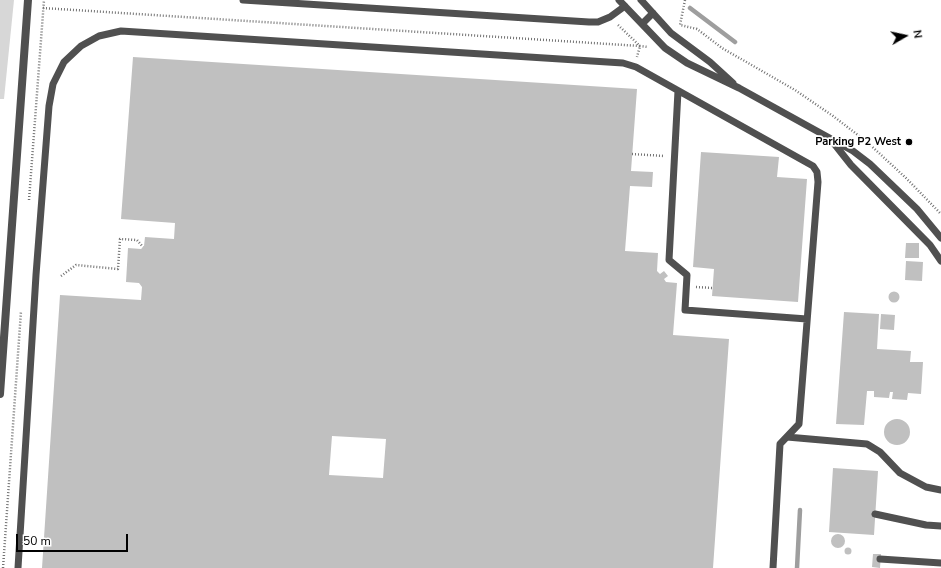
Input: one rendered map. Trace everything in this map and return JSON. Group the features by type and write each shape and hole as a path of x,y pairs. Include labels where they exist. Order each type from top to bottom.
{"street":[{"path":"0,394 28,0"}],"lane":[{"path":"243,0 593,22 610,17 625,6"},
{"path":"619,0 666,48 687,63 739,88 853,151 870,164 917,209 941,238"},
{"path":"641,0 671,33 710,62 739,88"},
{"path":"642,24 653,13"},
{"path":"18,568 49,106 53,84 64,62 81,46 99,36 121,31 623,63 636,67 813,166 817,172 818,182 799,424 780,444 773,568"},
{"path":"678,91 669,260 687,275 685,310 807,319"},
{"path":"830,137 851,165 930,245 941,261"},
{"path":"787,437 867,444 880,452 900,473 926,487 941,490"},
{"path":"875,514 926,525 941,526"},
{"path":"880,559 941,563"},
{"path":"927,568 933,563"}],"path":[{"path":"685,0 680,26 697,29 722,48 795,90 833,116 867,142 906,178 941,214"},
{"path":"43,8 656,47"},
{"path":"615,22 640,46"},
{"path":"637,58 640,46"},
{"path":"632,154 668,156"},
{"path":"61,276 76,265 118,269 120,239 137,240 143,247"},
{"path":"691,286 713,288"}],"shaded area":[{"path":"0,0 14,0 4,99 0,99"}],"building":[{"path":"133,57 637,89 631,171 653,172 652,187 630,186 625,251 658,253 657,271 660,274 664,271 668,276 664,279 666,282 677,283 673,335 729,339 713,568 42,568 60,295 141,300 142,287 139,283 126,282 128,248 141,249 144,246 145,237 174,239 175,223 121,219","holes":["332,436 386,439 383,478 329,475"]},
{"path":"701,152 779,157 777,177 807,179 798,302 712,296 714,269 693,267"},
{"path":"906,243 919,243 919,258 905,258"},
{"path":"906,261 923,262 922,281 905,280"},
{"path":"894,291 898,293 900,297 898,301 894,303 890,301 888,297 890,293"},
{"path":"844,312 879,314 877,349 911,351 910,362 923,362 921,394 908,393 907,400 892,399 893,392 890,392 889,398 874,397 874,391 867,391 864,425 836,424"},
{"path":"881,314 895,315 894,330 880,329"},
{"path":"897,419 907,422 910,432 907,442 897,445 887,442 884,432 887,422"},
{"path":"833,468 878,471 874,535 829,532"},
{"path":"838,534 843,536 845,541 843,546 838,548 833,546 831,541 833,536"},
{"path":"848,548 851,551 848,554 845,551"},
{"path":"873,554 881,554 880,568 872,567"}],"waterway":[{"path":"690,8 735,42"},
{"path":"797,568 800,510"}],"place":[{"name":"Parking P2 West","path":"909,142"}]}
